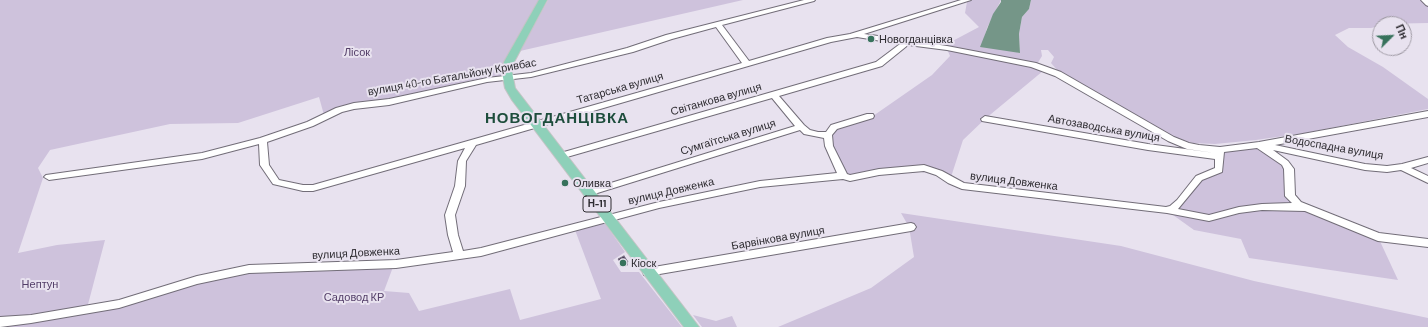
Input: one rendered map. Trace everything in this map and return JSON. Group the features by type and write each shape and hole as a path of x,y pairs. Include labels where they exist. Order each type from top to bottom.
{"main road":[{"path":"507,78 511,58 543,0"},
{"name":"Н-11","path":"507,78 510,88 516,98 535,124 692,327"}],"street":[{"name":"вулиця 40-го Батальйону Кривбас","path":"49,177 202,156 263,140 310,124 339,110 354,106 389,102 452,87 554,70 630,50 700,28 718,25 812,0"},
{"name":"Татарська вулиця","path":"263,140 265,164 276,182 303,188 313,188 747,64 851,36 968,0"},
{"path":"1424,0 1428,4"},
{"path":"718,25 747,64"},
{"path":"851,36 873,37 1013,60 1058,74 1170,139 1186,146 1220,153 1219,170 1199,178 1180,202 1173,208 1166,210"},
{"name":"Світанкова вулиця","path":"560,156 879,64 906,42"},
{"path":"774,94 801,127 807,132 818,135 828,135"},
{"name":"Водоспадна вулиця","path":"1220,153 1242,147 1428,114"},
{"path":"843,176 829,146 828,135 834,128 870,116"},
{"name":"Автозаводська вулиця","path":"985,119 1156,148 1220,153"},
{"name":"Сумгаїтська вулиця","path":"588,193 801,127"},
{"path":"459,254 453,235 450,215 460,186 462,162 465,154 473,143"},
{"path":"1259,145 1286,163 1289,169 1290,196 1298,204 1378,237 1426,244"},
{"name":"Водоспадна вулиця","path":"1259,145 1310,157 1365,167 1387,169 1402,167 1428,160"},
{"path":"1402,167 1428,180"},
{"name":"вулиця Довженка","path":"0,322 31,319 119,304 197,280 249,269 396,264 502,247 659,205 760,184 843,176 850,178 879,172 924,168 939,173 962,186 1166,210 1209,218 1239,210 1262,207 1286,206 1306,208"},
{"name":"Барвінкова вулиця","path":"648,272 911,227"}],"green space":[{"path":"0,0 539,0 503,67 502,77 485,77 324,115 319,97 238,123 170,124 50,150 38,168 43,178 18,253 57,245 105,240 86,312 247,272 393,267 384,291 409,293 419,311 510,289 520,320 601,299 575,230 604,222 625,252 613,260 621,272 639,272 682,327 0,327"},
{"path":"548,0 743,0 520,51"},
{"path":"971,0 1001,0 987,28 983,42 1020,53 1019,34 1022,17 1029,9 1031,0 1422,0 1428,5 1428,23 1412,23 1412,16 1372,16 1372,28 1349,28 1335,35 1348,47 1383,67 1428,99 1428,109 1305,133 1215,144 1193,143 1168,135 1058,71 1051,63 1054,57 1048,50 1041,50 1042,56 1037,64 945,45 979,27 965,13 967,2"},
{"path":"947,49 1031,67 1043,71 985,119 963,140 951,177 938,170 861,172 856,175 844,173 833,146 831,136 835,129 873,116 932,75 950,56"},
{"path":"1259,145 1285,163 1293,200 1378,237 1398,280 1249,258 1241,239 1194,230 1166,210 1173,208 1199,178 1219,170 1220,150"},
{"path":"901,213 1121,246 1254,281 1428,318 1428,327 778,327 871,288 914,257 909,227"},
{"path":"693,315 716,321 732,316 737,327 702,327"}],"shaded area":[{"path":"1001,0 1031,0 1029,9 1022,17 1019,34 1020,53 980,47 993,14"}],"building":[{"path":"624,256 628,262 622,264 618,259"}],"place":[{"name":"Новогданцівка","path":"871,39"},
{"name":"Оливка","path":"565,183"},
{"name":"Кіоск","path":"623,263"}],"district":[{"name":"НОВОГДАНЦІВКА","path":"557,118"}],"park label":[{"name":"Лісок","path":"357,52"},
{"name":"Нептун","path":"40,284"},
{"name":"Садовод КР","path":"354,297"}]}
